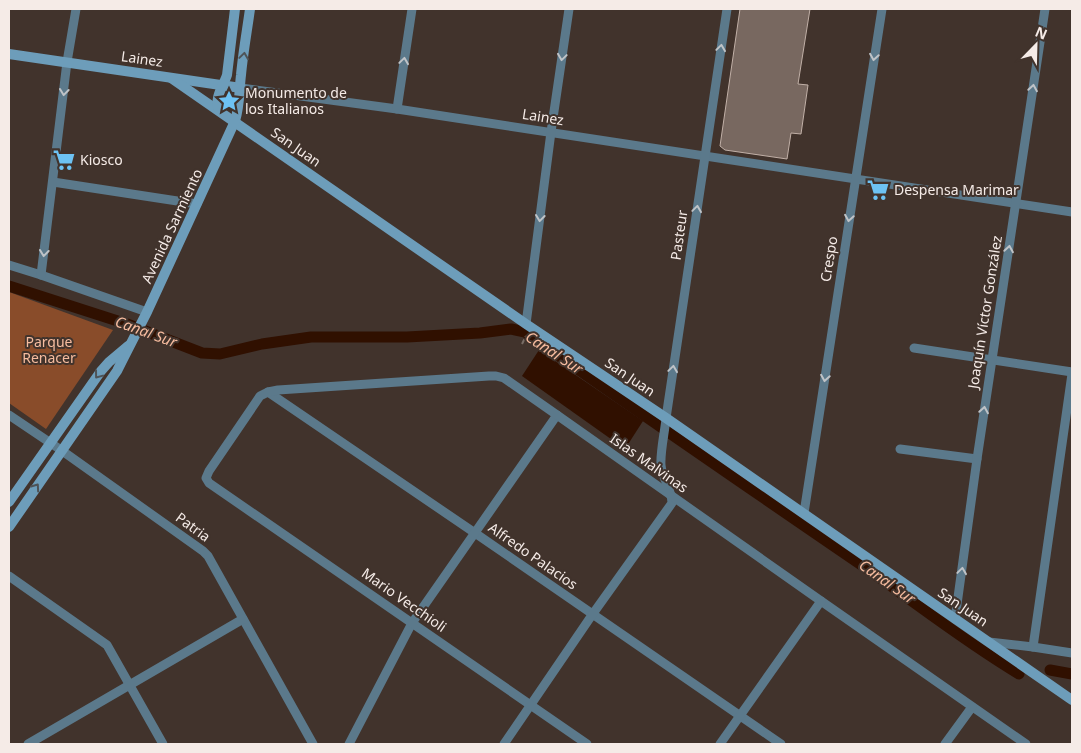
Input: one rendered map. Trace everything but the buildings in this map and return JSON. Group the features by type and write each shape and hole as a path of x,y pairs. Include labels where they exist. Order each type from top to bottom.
{"street":[{"path":"41,275 76,9"},
{"path":"219,110 218,94 227,75 236,9"},
{"name":"Avenida Sarmiento","path":"9,527 117,371 146,315 235,121 238,112 250,9"},
{"path":"397,109 412,9"},
{"path":"526,324 568,9"},
{"name":"Pasteur","path":"672,496 663,477 661,460 727,9"},
{"name":"Crespo","path":"804,513 882,9"},
{"name":"Joaquín Víctor González","path":"955,619 977,459 1045,9"},
{"name":"Lainez","path":"9,54 223,86 397,109 1072,212"},
{"name":"San Juan","path":"171,78 526,324 804,513 1072,700"},
{"path":"53,182 197,204"},
{"path":"9,265 41,275 146,315"},
{"name":"Avenida Sarmiento","path":"9,502 100,371 133,342"},
{"path":"914,348 1072,373 1033,646"},
{"name":"Islas Malvinas","path":"268,392 496,376 504,378 820,602 1026,744"},
{"name":"Mario Vecchioli","path":"268,392 260,396 209,471 206,478 210,483 587,744"},
{"name":"Alfredo Palacios","path":"268,392 781,744"},
{"name":"Patria","path":"9,414 203,551 212,563 313,744"},
{"path":"349,744 412,623 557,415"},
{"path":"900,449 977,459"},
{"path":"642,475 651,474 655,471 661,460"},
{"path":"504,744 592,615 672,503 672,496"},
{"path":"9,576 107,645 163,744"},
{"path":"720,744 820,602"},
{"path":"28,744 243,619"},
{"path":"989,642 1033,646 1072,653"},
{"path":"945,744 972,707"}],"green space":[{"name":"Parque Renacer","path":"9,292 113,330 46,429 9,403"}],"shaded area":[{"path":"539,350 643,421 625,449 522,376"}],"waterway":[{"name":"Canal Sur","path":"9,286 127,324 202,353 220,354 262,344 311,337 407,337 480,333 511,329 525,332 957,633 1019,674"},
{"name":"Canal Sur","path":"1050,670 1072,674"}],"place":[{"name":"Monumento de los Italianos","path":"229,101"},
{"name":"Kiosco","path":"64,160"},
{"name":"Despensa Marimar","path":"878,190"}]}
